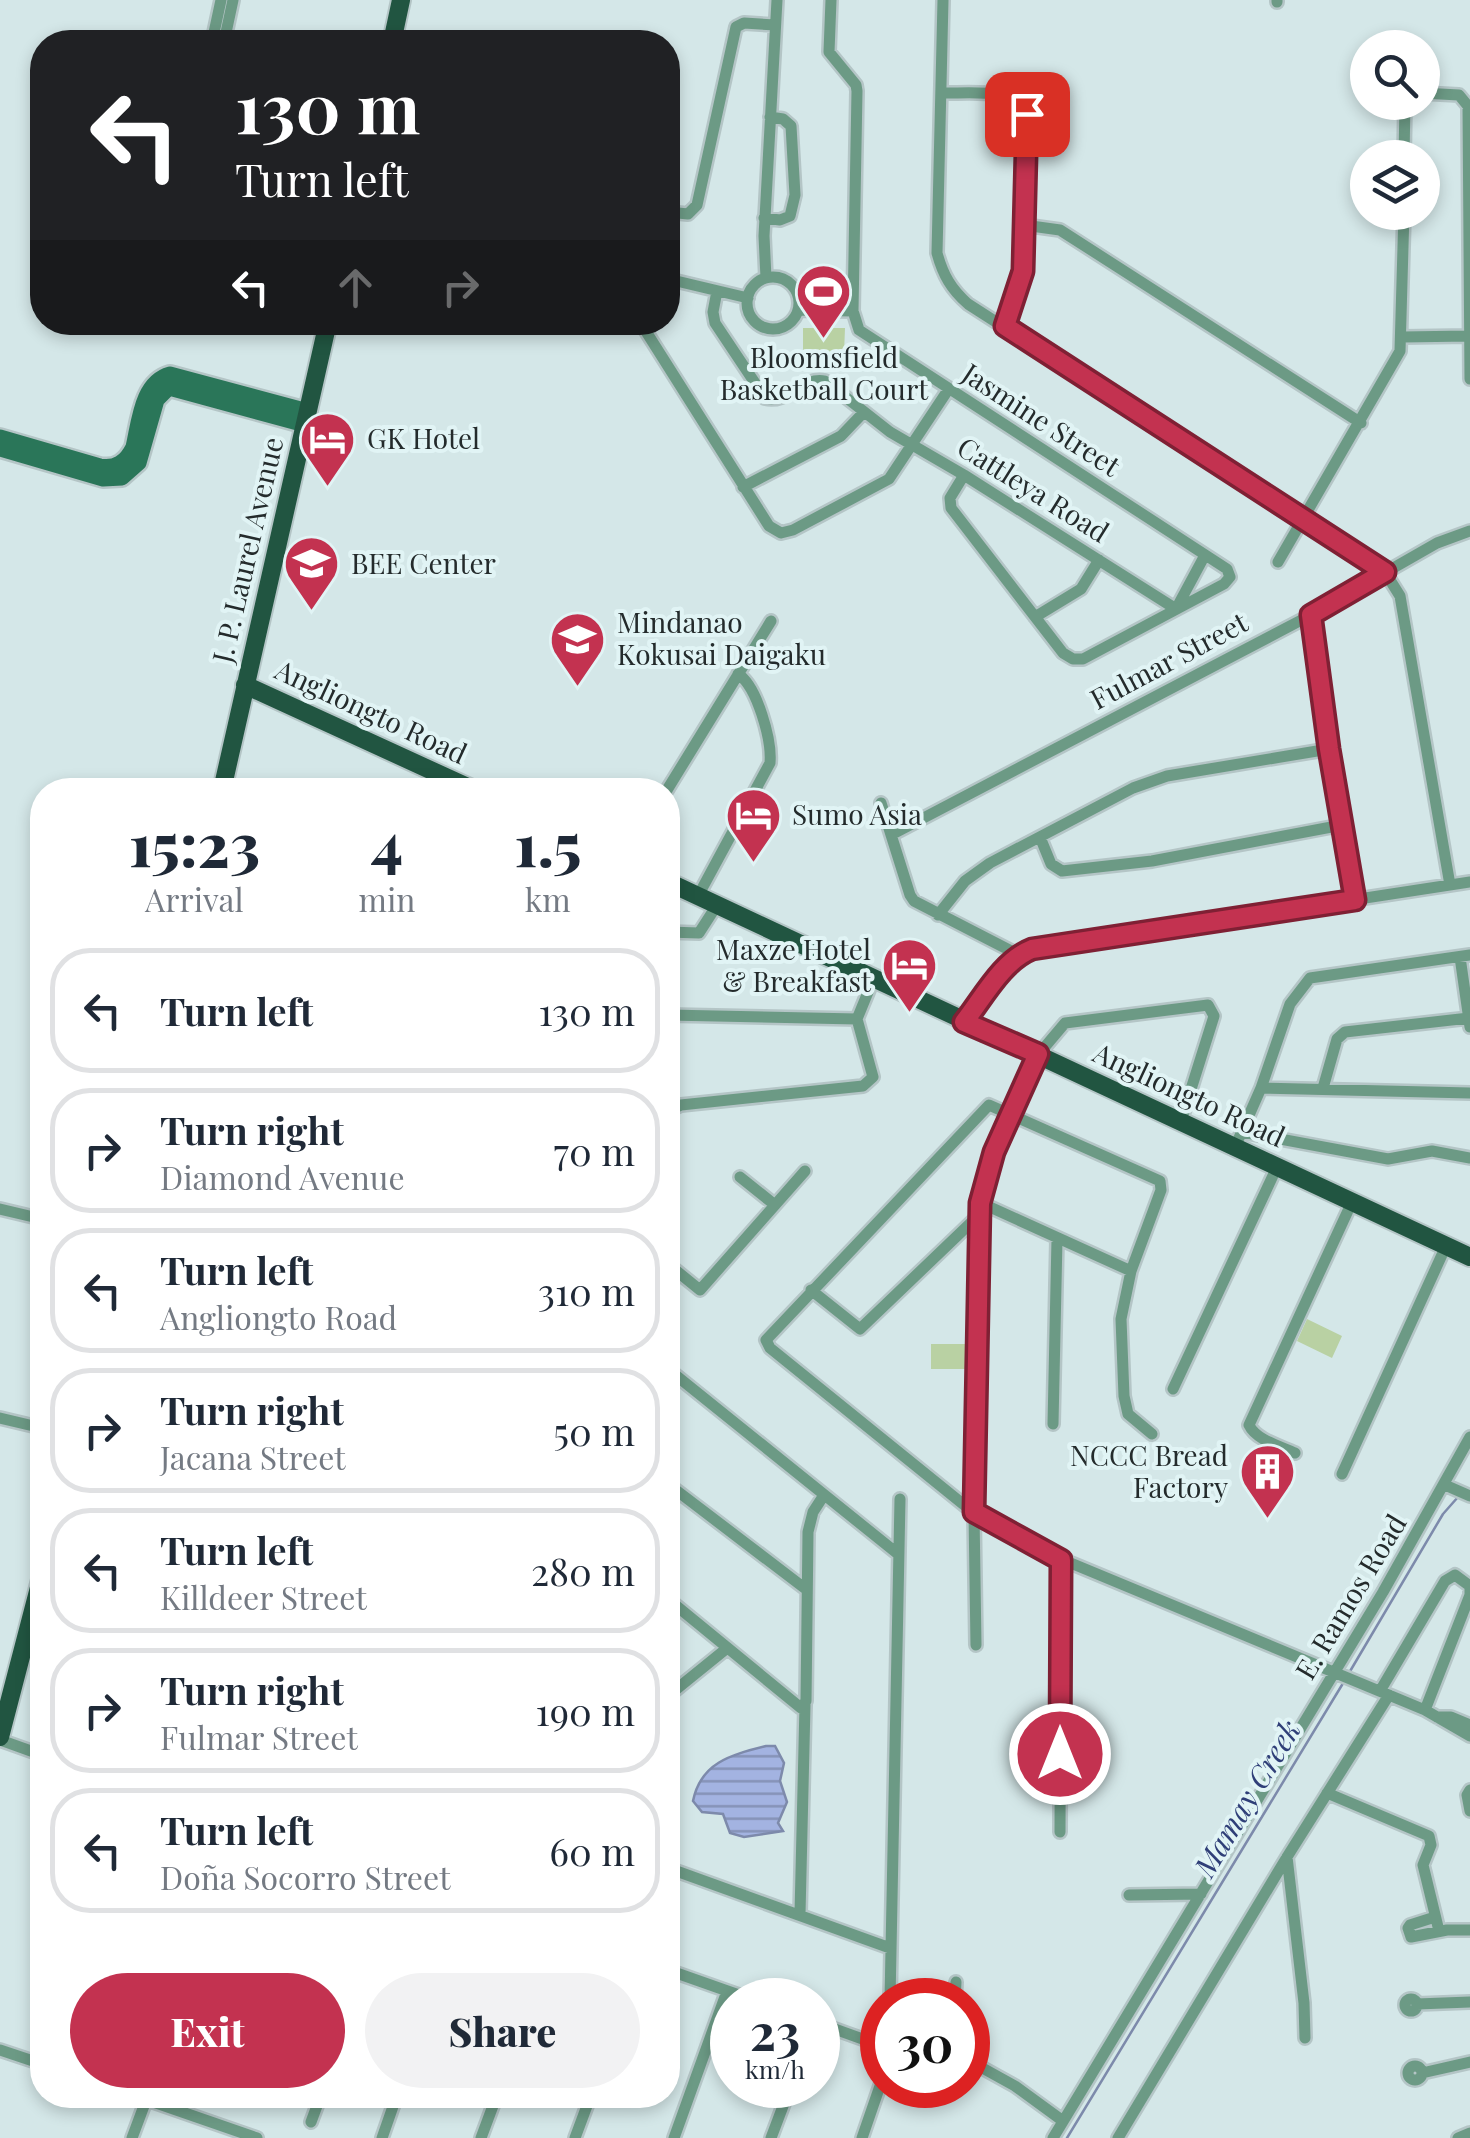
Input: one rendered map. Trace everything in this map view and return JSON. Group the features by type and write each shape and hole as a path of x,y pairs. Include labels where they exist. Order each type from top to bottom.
{"main road":[{"path":"395,30 401,0"},
{"name":"J. P. Laurel Avenue","path":"225,778 325,335"},
{"name":"Angliongto Road","path":"246,685 448,778"},
{"name":"Angliongto Road","path":"680,888 1181,1122 1238,1139 1277,1167 1470,1257"},
{"path":"0,1736 30,1622"}],"street":[{"path":"215,30 222,0"},
{"path":"227,30 233,0"},
{"path":"766,278 764,218 777,0"},
{"path":"798,310 853,310 857,91 829,52 831,0"},
{"path":"943,0 937,235 942,272 952,290 1385,572 1400,596 1450,885"},
{"path":"680,213 688,214 697,206 736,27 744,23 775,25"},
{"path":"941,93 1001,95 1024,104 1027,128 1023,271 1005,326"},
{"path":"1440,94 1460,95 1468,106 1470,379"},
{"path":"764,218 780,220 790,216 796,195 792,126 783,119 770,117"},
{"path":"1024,225 1060,230 1361,423"},
{"path":"1278,562 1397,359 1403,337 1404,230"},
{"path":"776,277 789,283 798,295 798,310 789,323 768,328 751,317 748,298 754,286 766,278 776,277"},
{"path":"680,282 748,298"},
{"name":"Cattleya Road","path":"717,291 715,323 762,396 778,399 820,379 912,445 1176,609"},
{"name":"Jasmine Street","path":"853,310 856,325 864,335 1230,574 1226,582 1176,609"},
{"path":"648,335 743,487 776,532 793,530 884,483 948,390"},
{"path":"1403,337 1468,336"},
{"path":"0,437 100,466 115,466 133,448 146,396 162,383 184,376 306,418"},
{"path":"0,450 103,479 122,478 139,463 162,383"},
{"path":"743,487 841,436 864,412"},
{"path":"964,475 950,498 951,508 1063,653 1078,660 1176,609 1205,555"},
{"name":"Fulmar Street","path":"891,835 1311,615 1437,543 1470,531"},
{"path":"1034,616 1081,589 1099,560"},
{"path":"1311,615 1355,900"},
{"path":"674,778 771,621"},
{"path":"698,896 770,763 752,687 738,674"},
{"path":"938,914 965,881 990,863 1133,788 1167,776 1329,749"},
{"path":"881,803 910,895 938,914 1019,955"},
{"path":"1040,837 1051,864 1062,871 1152,861 1342,826"},
{"path":"964,1022 1019,955 1044,946 1470,882"},
{"path":"680,932 699,933 717,906"},
{"path":"1470,1027 1465,956 1310,978 1290,1004 1261,1088 1238,1139 1388,1158 1422,1151 1470,1158"},
{"path":"680,1107 864,1086 872,1076 857,1019 873,980"},
{"path":"976,1644 974,1512 980,1209 994,1152 1038,1054 1057,1029 1074,1020 1208,1005 1214,1016 1181,1122"},
{"path":"680,1015 857,1019"},
{"path":"1323,1088 1337,1039 1345,1032 1469,1018"},
{"path":"1261,1088 1470,1094"},
{"path":"1152,1434 1133,1422 1124,1396 1121,1318 1131,1270 1161,1190 1160,1181 988,1105 766,1340 770,1348 974,1512 1061,1560 1425,1710 1470,1736"},
{"path":"1174,1389 1277,1167"},
{"path":"680,1274 700,1290 804,1171"},
{"path":"740,1177 775,1205"},
{"path":"1295,1453 1249,1428 1352,1202"},
{"path":"0,1209 30,1216"},
{"path":"980,1209 1131,1270"},
{"path":"811,1290 860,1330 980,1209"},
{"path":"1053,1424 1057,1239"},
{"path":"1342,1474 1446,1246"},
{"path":"680,1379 898,1554"},
{"path":"0,1418 30,1425"},
{"name":"E. Ramos Road","path":"1053,2138 1201,1894 1343,1676 1470,1437"},
{"path":"1445,1484 1470,1496"},
{"path":"680,1493 807,1590"},
{"path":"800,1914 809,1523 824,1496"},
{"path":"890,1978 900,1499"},
{"path":"1060,1832 1061,1560"},
{"path":"1118,2138 1327,1793 1445,1581 1455,1575 1470,1586 1470,1595 1425,1710"},
{"path":"680,1609 803,1706"},
{"path":"680,1686 726,1648"},
{"path":"1437,1717 1470,1725"},
{"path":"0,1736 30,1744"},
{"path":"0,1736 30,1750"},
{"path":"1470,1790 1470,1811"},
{"path":"1327,1793 1429,1836 1430,1846 1423,1865 1438,1931"},
{"path":"1287,1857 1305,2038"},
{"path":"680,1872 890,1948"},
{"path":"1129,1895 1201,1894"},
{"path":"1435,1918 1410,1925 1408,1933 1416,1938 1438,1931 1469,1930"},
{"path":"680,1974 710,1985"},
{"path":"1416,2004 1470,2002"},
{"path":"674,2138 710,2038"},
{"path":"0,2050 30,2060"},
{"path":"1422,2072 1470,2062"},
{"path":"990,2073 1063,2121"},
{"path":"132,2138 143,2108"},
{"path":"177,2108 257,2138"},
{"path":"312,2122 317,2108"},
{"path":"382,2138 392,2108"},
{"path":"481,2138 492,2108"},
{"path":"575,2138 586,2108"},
{"path":"770,2138 782,2108"},
{"path":"862,2138 872,2108"},
{"path":"1458,2138 1470,2133"}],"green space":[{"name":"Bloomsfield Basketball Court","path":"803,328 845,328 844,354 803,354"},
{"path":"1307,1319 1342,1336 1332,1358 1297,1341"},
{"path":"931,1344 971,1344 970,1369 931,1369"}],"water":[{"path":"775,1746 784,1763 780,1781 787,1802 778,1823 783,1831 744,1837 730,1833 723,1814 702,1812 693,1801 697,1788 719,1762"}],"waterway":[{"name":"Mamay Creek","path":"1349,1673 1443,1514 1458,1497"},
{"name":"Mamay Creek","path":"1067,2138 1345,1680"}],"place":[{"name":"Bloomsfield Basketball Court","path":"824,341"},
{"name":"GK Hotel","path":"328,488"},
{"name":"BEE Center","path":"312,613"},
{"name":"Mindanao Kokusai Daigaku","path":"578,688"},
{"name":"Sumo Asia","path":"753,864"},
{"name":"Maxze Hotel & Breakfast","path":"910,1015"},
{"name":"NCCC Bread Factory","path":"1267,1521"}],"route":[{"path":"1027,114 1023,271 1005,326 1385,572 1311,615 1355,900 1032,949 1019,955 964,1022 1038,1054 994,1152 980,1203 974,1512 1061,1560 1060,1754"}]}
